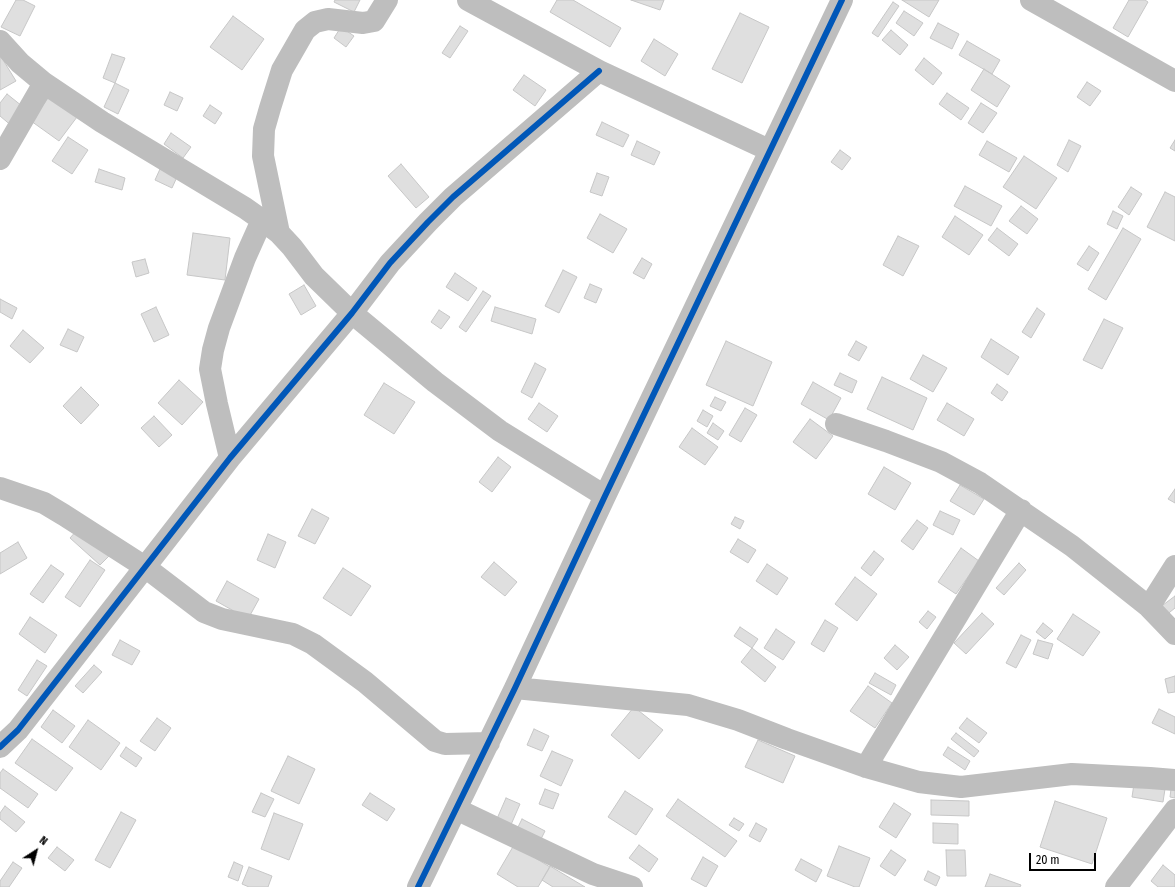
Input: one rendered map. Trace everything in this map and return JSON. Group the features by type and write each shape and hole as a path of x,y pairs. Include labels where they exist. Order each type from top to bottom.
{"street":[{"path":"230,458 210,369 219,328 245,258 270,226 263,156 264,129 282,70 305,30 315,22 328,19 363,23 374,21 387,0"},
{"path":"468,0 599,71 769,150"},
{"path":"418,887 516,688 605,496 842,0"},
{"path":"1030,0 1175,81"},
{"path":"0,41 20,63 44,84 102,122 245,208 270,226 292,247 314,276 352,313 435,382 500,431 605,496"},
{"path":"0,747 18,730 230,458 352,313 390,263 453,197 599,71"},
{"path":"0,159 44,84"},
{"path":"836,424 941,462 980,483 1072,546 1149,607 1175,634"},
{"path":"0,488 44,503 145,567 204,612 222,619 292,634 313,644 365,682 435,741 445,744 489,743"},
{"path":"866,767 1021,510"},
{"path":"1149,607 1175,566"},
{"path":"516,688 688,705 738,720 866,767 919,782 960,787 1072,774 1175,780"},
{"path":"456,809 593,874 632,887"},
{"path":"1116,887 1175,810"}],"building":[{"path":"16,0 23,0 35,6 20,36 1,27"},
{"path":"335,0 360,0 354,12 334,2"},
{"path":"557,0 573,0 621,28 610,47 550,12"},
{"path":"631,0 664,0 660,10"},
{"path":"902,0 939,0 929,17"},
{"path":"1129,0 1145,0 1148,2 1128,37 1113,28"},
{"path":"893,2 899,6 878,37 872,33"},
{"path":"904,11 923,23 914,36 896,23"},
{"path":"740,13 769,27 742,83 712,69"},
{"path":"233,16 264,39 242,70 210,47"},
{"path":"938,23 959,34 952,49 930,38"},
{"path":"460,26 468,31 450,58 442,53"},
{"path":"341,27 354,36 346,47 334,38"},
{"path":"891,30 908,45 900,55 882,40"},
{"path":"654,39 678,54 665,76 641,61"},
{"path":"967,41 1000,60 992,74 959,55"},
{"path":"112,54 125,58 115,83 103,78"},
{"path":"0,55 16,81 0,90"},
{"path":"924,58 942,73 933,85 915,70"},
{"path":"984,69 1010,86 997,107 971,90"},
{"path":"524,75 546,90 535,106 513,90"},
{"path":"1087,82 1101,91 1090,106 1077,97"},
{"path":"115,83 129,90 118,114 104,107"},
{"path":"170,92 183,98 177,111 164,105"},
{"path":"947,93 969,108 961,120 939,104"},
{"path":"7,94 27,110 13,127 0,116 0,103"},
{"path":"49,97 77,117 59,141 31,121"},
{"path":"981,103 997,113 983,133 968,123"},
{"path":"210,105 222,113 215,124 203,116"},
{"path":"602,122 629,135 623,147 596,135"},
{"path":"171,133 191,147 183,158 164,144"},
{"path":"68,137 88,150 72,174 52,161"},
{"path":"1069,140 1081,146 1068,172 1057,165"},
{"path":"1175,140 1175,151 1170,148"},
{"path":"637,141 660,152 654,165 631,155"},
{"path":"987,141 1017,158 1009,172 979,155"},
{"path":"840,150 851,158 842,170 831,162"},
{"path":"1024,156 1057,178 1036,209 1003,187"},
{"path":"401,164 429,197 416,208 388,176"},
{"path":"99,169 125,178 122,190 95,182"},
{"path":"160,169 177,177 172,188 155,180"},
{"path":"597,173 609,177 602,196 590,192"},
{"path":"965,186 1002,206 991,226 954,206"},
{"path":"1131,187 1142,194 1129,215 1118,207"},
{"path":"1165,192 1175,197 1175,241 1147,227"},
{"path":"1021,206 1038,219 1027,234 1009,221"},
{"path":"1113,211 1123,216 1117,229 1107,224"},
{"path":"600,214 627,229 613,253 587,238"},
{"path":"955,216 983,235 969,255 942,237"},
{"path":"997,228 1018,244 1009,256 988,240"},
{"path":"1123,228 1141,239 1106,300 1088,289"},
{"path":"193,233 230,238 225,280 187,275"},
{"path":"898,236 919,246 903,276 883,265"},
{"path":"1089,246 1099,253 1088,271 1077,264"},
{"path":"642,258 652,264 644,279 633,273"},
{"path":"145,259 149,273 136,277 132,262"},
{"path":"563,270 577,277 559,313 545,306"},
{"path":"455,273 477,288 468,301 446,287"},
{"path":"590,284 602,289 596,303 584,298"},
{"path":"304,285 316,306 301,315 289,294"},
{"path":"483,291 491,296 466,332 459,327"},
{"path":"0,299 17,308 12,319 0,312"},
{"path":"156,307 169,335 154,342 141,314"},
{"path":"495,307 536,319 532,334 491,321"},
{"path":"1037,308 1045,314 1031,338 1022,332"},
{"path":"439,310 450,317 441,329 431,322"},
{"path":"1104,319 1123,328 1102,369 1083,360"},
{"path":"68,329 84,337 77,352 60,345"},
{"path":"23,330 44,348 30,363 10,346"},
{"path":"991,339 1019,357 1008,375 981,357"},
{"path":"726,341 772,362 753,406 706,385"},
{"path":"856,341 867,347 859,361 848,355"},
{"path":"923,355 947,368 933,392 910,379"},
{"path":"535,363 546,369 532,398 521,392"},
{"path":"840,373 857,381 852,393 834,385"},
{"path":"882,377 927,398 913,430 867,409"},
{"path":"179,380 203,402 182,425 158,403"},
{"path":"813,382 841,398 829,420 801,404"},
{"path":"384,383 415,402 394,434 364,415"},
{"path":"997,384 1008,392 1002,401 991,393"},
{"path":"81,387 99,405 81,424 63,406"},
{"path":"715,397 726,402 721,411 710,406"},
{"path":"539,403 558,416 547,432 528,419"},
{"path":"947,403 974,419 964,436 937,420"},
{"path":"745,408 757,415 741,442 729,435"},
{"path":"703,410 713,416 707,427 697,421"},
{"path":"154,416 172,435 159,447 141,428"},
{"path":"810,419 833,436 816,459 793,442"},
{"path":"713,423 724,431 718,440 707,433"},
{"path":"692,428 718,447 705,465 679,447"},
{"path":"498,457 511,467 492,492 479,482"},
{"path":"884,467 911,483 895,510 868,494"},
{"path":"960,485 984,499 974,515 950,501"},
{"path":"1175,489 1175,503 1168,499"},
{"path":"312,509 329,518 315,544 298,536"},
{"path":"940,511 960,520 953,535 933,525"},
{"path":"735,517 744,521 740,529 731,524"},
{"path":"917,520 928,528 913,550 901,541"},
{"path":"78,529 109,556 100,565 70,538"},
{"path":"268,534 286,542 275,568 257,560"},
{"path":"738,539 756,550 748,563 730,552"},
{"path":"18,542 27,558 0,574 0,553"},
{"path":"961,548 979,561 956,594 938,582"},
{"path":"874,551 884,559 871,576 861,568"},
{"path":"90,560 105,570 80,607 65,597"},
{"path":"494,562 517,582 505,596 481,577"},
{"path":"1019,563 1026,570 1004,595 996,588"},
{"path":"767,564 788,578 777,595 756,581"},
{"path":"51,565 64,574 43,603 30,594"},
{"path":"343,568 371,586 351,616 323,598"},
{"path":"855,577 877,594 857,621 835,604"},
{"path":"227,581 259,599 248,619 216,601"},
{"path":"1175,596 1175,608 1165,616 1159,608"},
{"path":"928,611 936,617 927,629 919,622"},
{"path":"982,613 994,624 966,654 954,643"},
{"path":"1073,614 1100,632 1083,656 1057,639"},
{"path":"30,617 57,635 45,653 19,634"},
{"path":"825,620 838,628 824,652 811,644"},
{"path":"1043,623 1053,631 1045,639 1036,632"},
{"path":"740,627 758,639 752,648 734,636"},
{"path":"776,629 795,642 783,660 764,648"},
{"path":"1021,635 1031,640 1016,668 1006,663"},
{"path":"120,640 140,651 132,665 112,655"},
{"path":"1038,640 1053,644 1048,659 1033,654"},
{"path":"895,645 909,657 897,670 884,658"},
{"path":"752,648 776,667 765,682 741,662"},
{"path":"37,660 47,666 27,696 18,690"},
{"path":"94,665 102,672 83,693 75,686"},
{"path":"875,673 896,685 891,695 869,683"},
{"path":"1175,676 1175,692 1168,693 1165,679"},
{"path":"868,686 892,703 875,728 850,711"},
{"path":"634,707 663,730 639,759 611,735"},
{"path":"1159,709 1175,717 1175,734 1152,723"},
{"path":"53,710 75,726 62,743 41,727"},
{"path":"157,718 171,728 155,751 140,741"},
{"path":"967,718 987,733 979,743 959,728"},
{"path":"88,720 120,743 101,770 69,747"},
{"path":"534,729 549,736 542,751 527,745"},
{"path":"956,733 979,751 974,757 951,739"},
{"path":"32,739 73,768 56,791 15,763"},
{"path":"758,740 795,756 783,783 745,767"},
{"path":"126,747 142,758 136,767 120,756"},
{"path":"948,747 970,761 965,770 943,755"},
{"path":"552,751 573,760 561,786 540,776"},
{"path":"288,756 315,769 299,804 271,791"},
{"path":"3,769 38,794 28,808 0,788 0,773"},
{"path":"1134,784 1165,789 1163,802 1132,797"},
{"path":"545,789 559,794 553,809 539,804"},
{"path":"1171,789 1175,789 1175,798 1170,797"},
{"path":"625,791 653,809 636,835 608,817"},
{"path":"261,793 274,799 265,817 252,812"},
{"path":"370,793 395,809 387,821 362,805"},
{"path":"506,798 520,804 510,827 496,821"},
{"path":"678,799 737,841 725,857 666,816"},
{"path":"931,800 969,801 969,816 931,815"},
{"path":"1055,801 1107,818 1092,864 1040,847"},
{"path":"894,803 911,814 896,838 879,827"},
{"path":"5,806 25,822 16,832 0,819 0,813"},
{"path":"121,812 136,820 110,868 95,860"},
{"path":"274,813 303,824 289,860 261,849"},
{"path":"734,818 744,824 739,831 729,825"},
{"path":"522,819 545,831 538,845 515,833"},
{"path":"756,823 767,829 760,842 749,836"},
{"path":"933,823 958,824 958,844 933,843"},
{"path":"514,845 550,867 538,887 518,887 497,874"},
{"path":"639,845 658,859 649,872 629,858"},
{"path":"839,846 870,858 859,887 855,887 827,876"},
{"path":"57,847 74,860 65,871 48,858"},
{"path":"891,850 906,860 895,876 880,866"},
{"path":"946,850 965,850 966,876 947,876"},
{"path":"703,857 718,866 706,887 691,879"},
{"path":"801,859 822,870 816,882 795,870"},
{"path":"13,862 22,868 9,887 0,887 0,881"},
{"path":"234,862 243,866 238,881 228,877"},
{"path":"1163,865 1175,875 1175,887 1158,887 1151,881"},
{"path":"550,866 585,887 553,887 542,880"},
{"path":"249,867 272,876 268,887 249,887 242,884"},
{"path":"928,871 940,877 936,886 924,880"},
{"path":"990,874 1021,885 1020,887 985,887"}],"cycle path":[{"path":"418,887 515,688 842,0"},
{"path":"0,747 18,730 230,458 352,313 390,263 453,197 599,71"}]}
